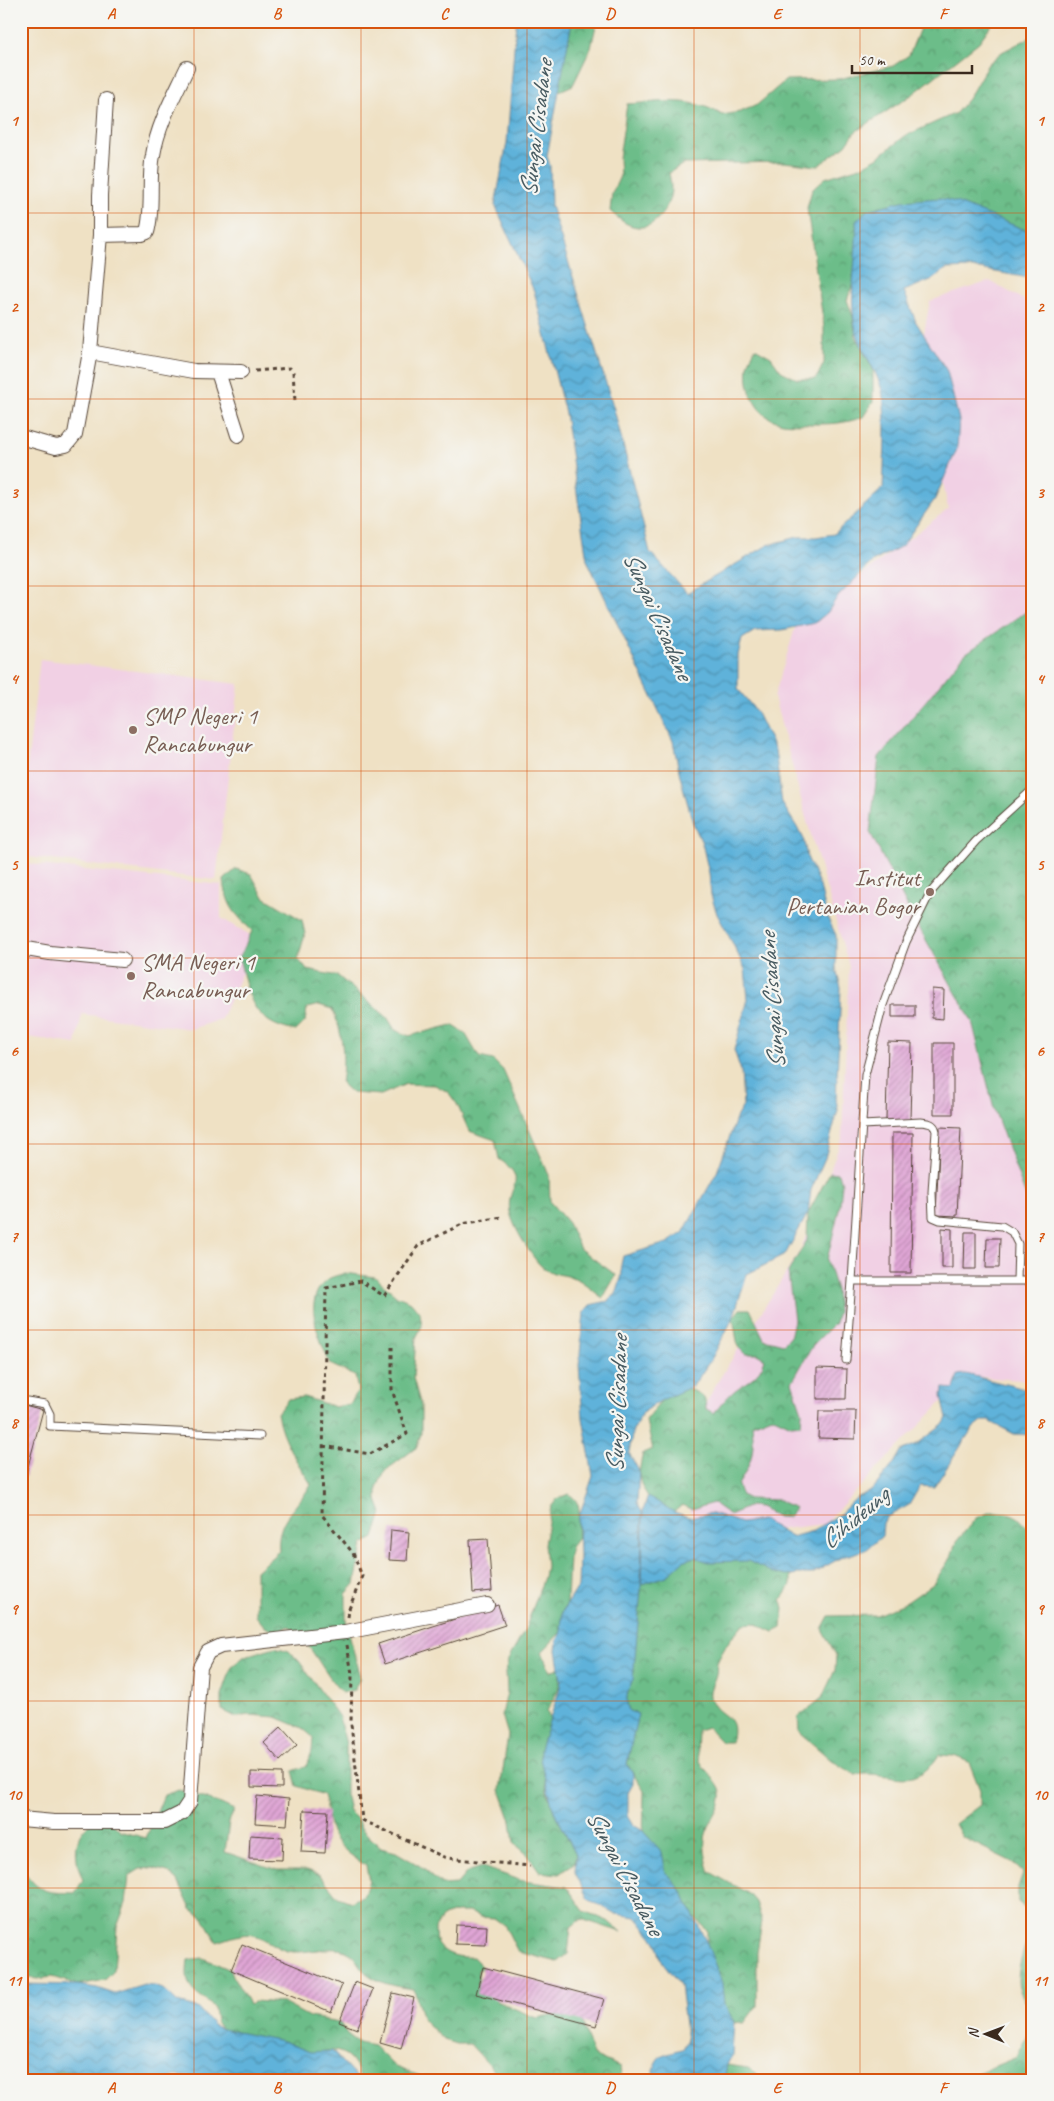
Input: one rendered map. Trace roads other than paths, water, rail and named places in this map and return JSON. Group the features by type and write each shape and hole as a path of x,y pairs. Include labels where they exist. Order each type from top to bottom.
{"street":[{"path":"100,235 142,234 146,232 149,223 150,178 158,131 187,68"},
{"path":"21,437 56,447 66,445 75,434 90,352 100,235 100,195 106,100"},
{"path":"90,352 194,371 242,372"},
{"path":"218,372 238,435"},
{"path":"21,948 50,953 122,960"},
{"path":"21,1819 54,1822 164,1822 182,1812 190,1801 200,1668 208,1652 221,1646 345,1632 487,1605"}],"lane":[{"path":"846,1360 865,1076 883,1005 906,942 930,893 976,841 1033,789"},
{"path":"862,1125 921,1122 931,1123 935,1126 932,1192 933,1217 940,1220 1002,1226 1012,1232 1018,1244 1017,1281"},
{"path":"852,1281 1033,1281"},
{"path":"21,1400 45,1404 50,1414 50,1426 260,1436"}],"water":[{"name":"Sungai Cisadane","path":"516,21 572,21 547,156 550,166 551,206 614,409 650,552 687,593 768,545 798,537 834,534 883,488 885,434 882,393 877,376 861,346 854,321 853,284 856,221 867,210 902,201 939,198 956,202 1033,233 1033,282 1029,278 974,268 946,269 933,279 904,291 916,322 947,371 959,420 957,449 935,499 902,546 872,562 836,599 828,612 815,623 782,630 755,631 742,639 738,655 738,689 756,711 775,750 782,803 803,837 807,857 820,886 827,917 836,935 836,968 841,988 836,1100 838,1110 825,1158 811,1190 808,1213 785,1255 747,1274 733,1318 712,1358 693,1386 662,1400 644,1411 633,1430 629,1453 639,1471 637,1503 642,1512 641,1590 633,1680 627,1699 629,1711 638,1714 627,1764 633,1774 633,1784 628,1793 628,1816 633,1825 642,1830 662,1852 666,1873 680,1888 707,1943 722,1983 724,2004 734,2022 732,2055 727,2065 724,2080 651,2080 660,2057 683,2049 687,2041 680,1985 661,1960 656,1941 636,1917 616,1914 588,1899 575,1872 576,1854 553,1809 540,1759 540,1749 561,1681 556,1650 561,1632 562,1612 578,1587 578,1519 593,1476 583,1418 579,1365 584,1312 590,1305 608,1301 616,1294 622,1275 621,1265 623,1256 667,1243 683,1233 717,1172 737,1116 743,1106 741,1071 734,1050 748,999 745,969 717,914 711,895 709,873 702,843 693,823 673,741 587,560 565,413 534,291 495,205 507,143"},
{"name":"Cihideung","path":"966,1374 1033,1391 1033,1435 1014,1434 989,1421 982,1421 972,1429 934,1487 920,1486 909,1505 887,1517 883,1523 882,1536 866,1550 842,1557 812,1574 787,1576 773,1573 748,1561 708,1562 695,1557 683,1561 667,1576 642,1584 643,1511 648,1496 674,1512 689,1517 712,1513 741,1523 763,1520 791,1537 813,1531 840,1514 857,1497 871,1491 893,1465 901,1451 917,1444 943,1425 947,1418 942,1396 943,1388 954,1389 958,1375"},
{"path":"21,1984 78,1985 97,1988 115,1994 144,1985 154,1986 163,1989 178,2003 198,2008 213,2025 222,2029 283,2041 310,2052 332,2051 361,2080 211,2080 175,2076 168,2080 127,2080 59,2071 42,2080 21,2080"}],"place":[{"name":"SMP Negeri 1 Rancabungur","path":"133,730"},
{"name":"Institut Pertanian Bogor","path":"930,892"},
{"name":"SMA Negeri 1 Rancabungur","path":"131,976"}]}
